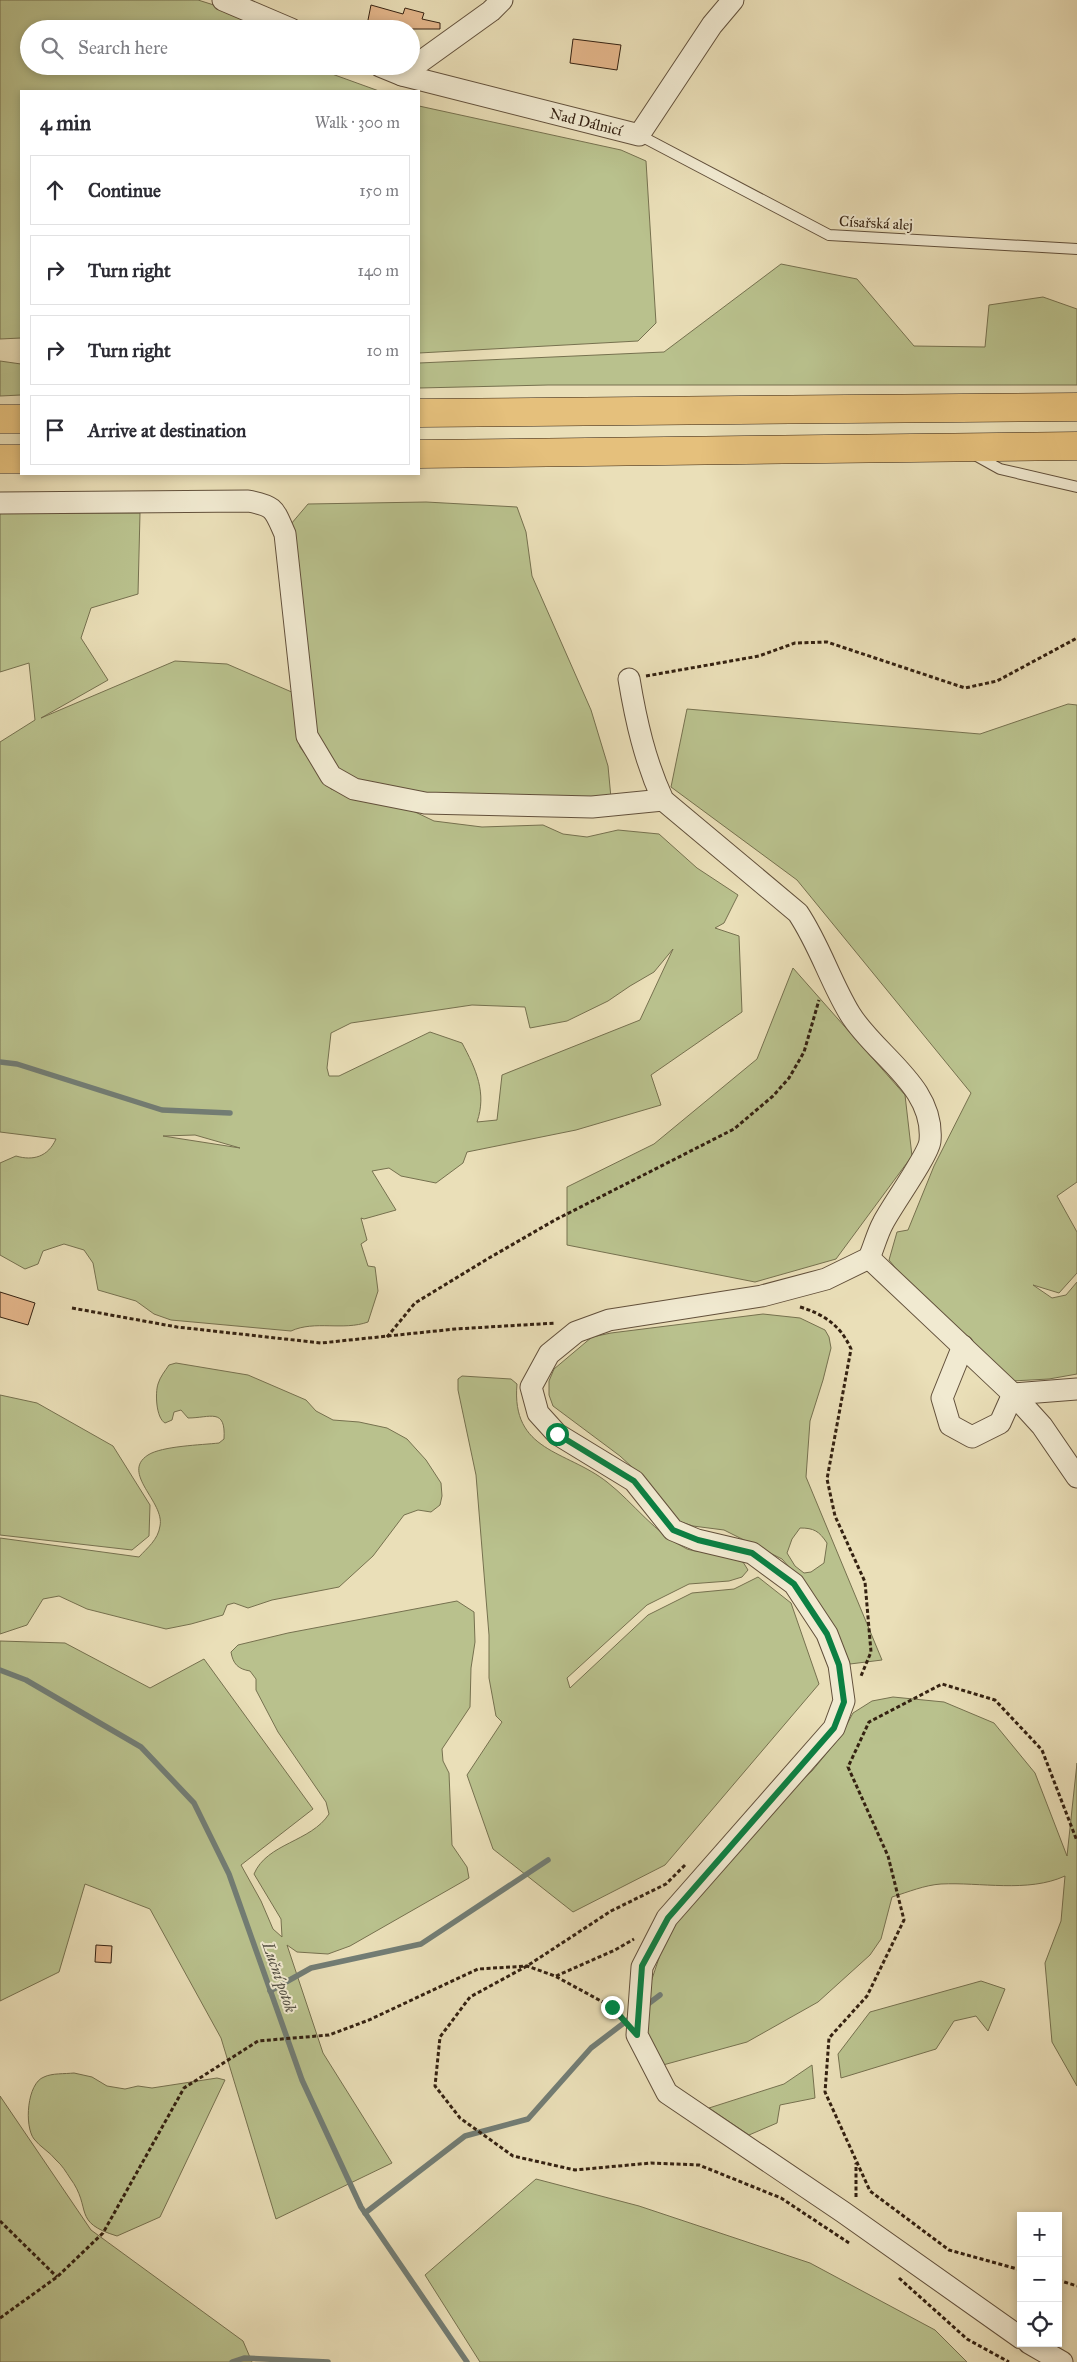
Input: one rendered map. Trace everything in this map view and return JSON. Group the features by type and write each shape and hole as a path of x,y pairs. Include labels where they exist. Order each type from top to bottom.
{"highway":[{"path":"420,414 1077,407"},
{"path":"0,419 20,419"},
{"path":"420,454 1077,446"},
{"path":"0,459 20,458"}],"street":[{"path":"223,0 270,20"},
{"path":"420,62 491,11 502,0"},
{"name":"Nad Dálnicí","path":"402,75 638,135 712,25 733,0"},
{"path":"0,503 248,501 268,505 277,515 285,534 307,736 331,776 354,790 425,803 592,807 663,800"},
{"path":"629,679 638,730 652,778 663,800 798,914 813,936 828,972 850,1015 920,1096 929,1114 930,1143 882,1224 870,1258 826,1279 762,1296 609,1320 576,1332 549,1354 531,1387 538,1413 557,1434 634,1481 673,1530 698,1540 752,1553 794,1584 827,1634 839,1665 844,1702 834,1728 668,1918 642,1966 637,2035 667,2093 843,2212 1017,2335"},
{"path":"870,1258 1014,1394 1042,1426 1077,1477"},
{"path":"963,1346 942,1398 950,1425 972,1437 1000,1423 1014,1394"},
{"path":"1014,1394 1077,1389"},
{"path":"1036,2347 1062,2362"}],"lane":[{"name":"Císařská alej","path":"638,135 829,235 1077,249"},
{"path":"962,448 1000,469 1077,487"}],"path":[{"path":"629,679 759,656 795,643 826,642 965,688 997,681 1076,638"},
{"path":"387,1337 415,1303 489,1258 555,1220 734,1129 773,1096 790,1078 804,1052 828,972"},
{"path":"799,1307 818,1312 844,1333 851,1349 827,1479 834,1516 865,1582 872,1652 860,1679 844,1702"},
{"path":"72,1308 177,1327 321,1343 455,1328 561,1323"},
{"path":"1017,2269 949,2250 870,2191 825,2092 828,2038 867,1996 904,1920 888,1856 848,1767 868,1722 942,1684 995,1700 1042,1750 1077,1841"},
{"path":"691,1858 666,1884 611,1911 527,1966 470,1997 440,2037 436,2086 460,2118 513,2156 575,2170 651,2163 699,2165 781,2198 852,2246"},
{"path":"556,1976 615,1950 637,1936"},
{"path":"0,2318 57,2277 103,2233 184,2088 258,2041 329,2035 370,2020 478,1969 527,1966 556,1976 612,2007 637,2035"},
{"path":"843,2212 857,2196 856,2160"},
{"path":"0,2221 57,2277"},
{"path":"892,2272 967,2339 1009,2362"},
{"path":"1062,2281 1077,2286"}],"green space":[{"path":"0,0 198,0 236,12 249,20 20,20 20,75 335,75 376,90 20,90 20,338 0,339"},
{"path":"420,106 621,150 646,161 656,323 638,341 420,353"},
{"path":"781,264 857,279 914,346 985,347 989,305 1043,297 1077,309 1077,385 548,385 420,388 420,363 664,352"},
{"path":"0,361 20,364 20,395 0,396"},
{"path":"426,502 517,507 526,532 532,576 591,710 608,766 611,798 437,795 377,788 339,772 323,750 313,724 291,524 308,504"},
{"path":"0,513 140,513 138,594 91,608 81,638 108,680 41,718 175,661 227,664 294,693 300,747 331,789 365,800 411,810 434,821 482,827 543,825 563,834 587,837 618,830 659,834 697,868 738,895 724,923 715,928 739,936 742,1012 651,1075 661,1105 576,1130 467,1152 463,1163 436,1183 401,1176 389,1168 372,1171 396,1210 364,1219 361,1218 367,1240 361,1244 368,1266 375,1267 378,1291 368,1322 349,1326 310,1326 291,1331 171,1320 154,1314 136,1301 98,1290 93,1263 84,1250 64,1244 43,1251 38,1264 25,1269 0,1255 0,1163 16,1156 34,1158 44,1154 56,1139 0,1132 0,742 35,720 29,663 0,672","holes":["673,949 640,1020 502,1075 497,1120 477,1122 481,1101 480,1091 476,1072 462,1043 430,1032 339,1076 329,1076 327,1068 331,1033 351,1023 472,1005 525,1007 530,1028 567,1021 608,1001 654,972","195,1135 240,1148 163,1136"]},
{"path":"1068,704 1077,705 1077,1182 1057,1196 1077,1232 1077,1273 1059,1293 1033,1285 1052,1298 1066,1295 1077,1282 1077,1374 1049,1379 1012,1381 907,1282 889,1260 897,1232 908,1230 934,1166 971,1093 797,880 671,787 687,709 980,734"},
{"path":"793,968 905,1095 912,1156 836,1259 755,1282 567,1245 567,1187 654,1144 757,1059"},
{"path":"763,1314 800,1318 825,1330 829,1337 831,1348 810,1421 806,1477 882,1660 850,1664 825,1616 804,1584 782,1559 724,1530 693,1526 678,1521 646,1480 620,1456 553,1406 549,1395 549,1381 554,1369 592,1337","holes":["800,1528 816,1531 827,1543 824,1563 811,1572 804,1573 795,1566 787,1553 792,1539"]},
{"path":"176,1363 248,1375 306,1400 316,1411 333,1420 359,1422 387,1428 407,1439 426,1460 441,1483 442,1496 440,1505 431,1512 418,1510 404,1515 373,1556 339,1587 272,1600 248,1608 234,1603 227,1605 223,1615 166,1629 87,1609 59,1596 43,1599 27,1625 0,1634 0,1538 139,1557 155,1540 160,1526 160,1517 156,1507 141,1479 139,1470 141,1462 154,1452 182,1446 219,1443 224,1439 222,1422 215,1416 188,1418 181,1410 174,1412 172,1420 165,1423 162,1420 157,1405 158,1384 169,1365"},
{"path":"462,1376 511,1379 517,1384 517,1406 523,1424 532,1436 544,1446 591,1471 607,1482 675,1543 690,1550 713,1553 743,1562 748,1570 742,1577 729,1581 689,1584 647,1605 567,1678 570,1688 648,1615 692,1593 734,1589 758,1577 791,1603 819,1684 665,1865 573,1912 493,1849 467,1775 502,1722 496,1716 489,1678 489,1635 476,1475 458,1390 458,1379"},
{"path":"0,1395 37,1403 113,1446 150,1505 149,1536 132,1550 0,1535"},
{"path":"457,1601 474,1612 475,1642 471,1668 470,1707 442,1749 443,1761 449,1773 452,1845 467,1867 469,1878 350,1946 328,1954 297,1952 287,1945 323,2053 392,2163 276,2219 221,2038 150,1909 85,1884 59,1972 0,2001 0,1641 65,1643 150,1688 204,1659 313,1809 241,1865 261,1901 273,1929 282,1937 281,1919 254,1874 269,1855 312,1831 329,1814 326,1802 278,1732 256,1690 256,1679 250,1671 242,1669 237,1665 233,1660 231,1652 238,1645 288,1633"},
{"path":"893,1697 944,1702 994,1723 1035,1773 1067,1856 1077,1763 1077,2086 1052,2042 1045,1963 1061,1921 1065,1876 1036,1884 1004,1886 941,1884 916,1889 892,1897 881,1939 870,1955 818,2002 747,2042 663,2065 647,2039 650,1985 667,1934 781,1799 812,1771 840,1737 853,1713 872,1701"},
{"path":"981,1981 1005,1989 988,2031 976,2016 954,2021 936,2049 841,2078 838,2054 870,2012"},
{"path":"812,2065 815,2098 780,2105 777,2123 749,2135 709,2108 784,2084"},
{"path":"74,2073 92,2077 107,2086 125,2089 138,2086 152,2088 217,2078 225,2080 160,2217 117,2236 103,2231 88,2220 77,2189 67,2173 54,2157 36,2142 31,2133 28,2115 29,2105 34,2087 38,2081 51,2075"},
{"path":"0,2096 91,2230 243,2341 252,2362 0,2362"},
{"path":"536,2179 639,2206 810,2263 935,2330 967,2362 480,2362 425,2275"}],"building":[{"path":"371,5 403,14 405,8 424,13 422,19 440,23 440,29 420,29 420,20 368,20"},
{"path":"573,39 621,45 617,70 570,63"},
{"path":"0,1292 35,1303 28,1325 0,1317"},
{"path":"96,1945 112,1946 111,1963 95,1962"}],"waterway":[{"path":"0,1062 17,1064 162,1110 230,1113"},
{"name":"Luční potok","path":"0,1670 26,1680 141,1747 194,1803 229,1874 302,2080 361,2207 467,2362"},
{"path":"270,1991 311,1968 421,1944 548,1860"},
{"path":"644,2007 660,1995"},
{"path":"365,2213 465,2136 528,2119 591,2048 633,2016"},
{"path":"232,2362 244,2358 328,2362"}],"route":[{"path":"557,1434 634,1481 673,1530 698,1540 752,1553 794,1584 827,1634 839,1665 844,1702 834,1728 668,1918 642,1966 637,2035 612,2007"}]}
